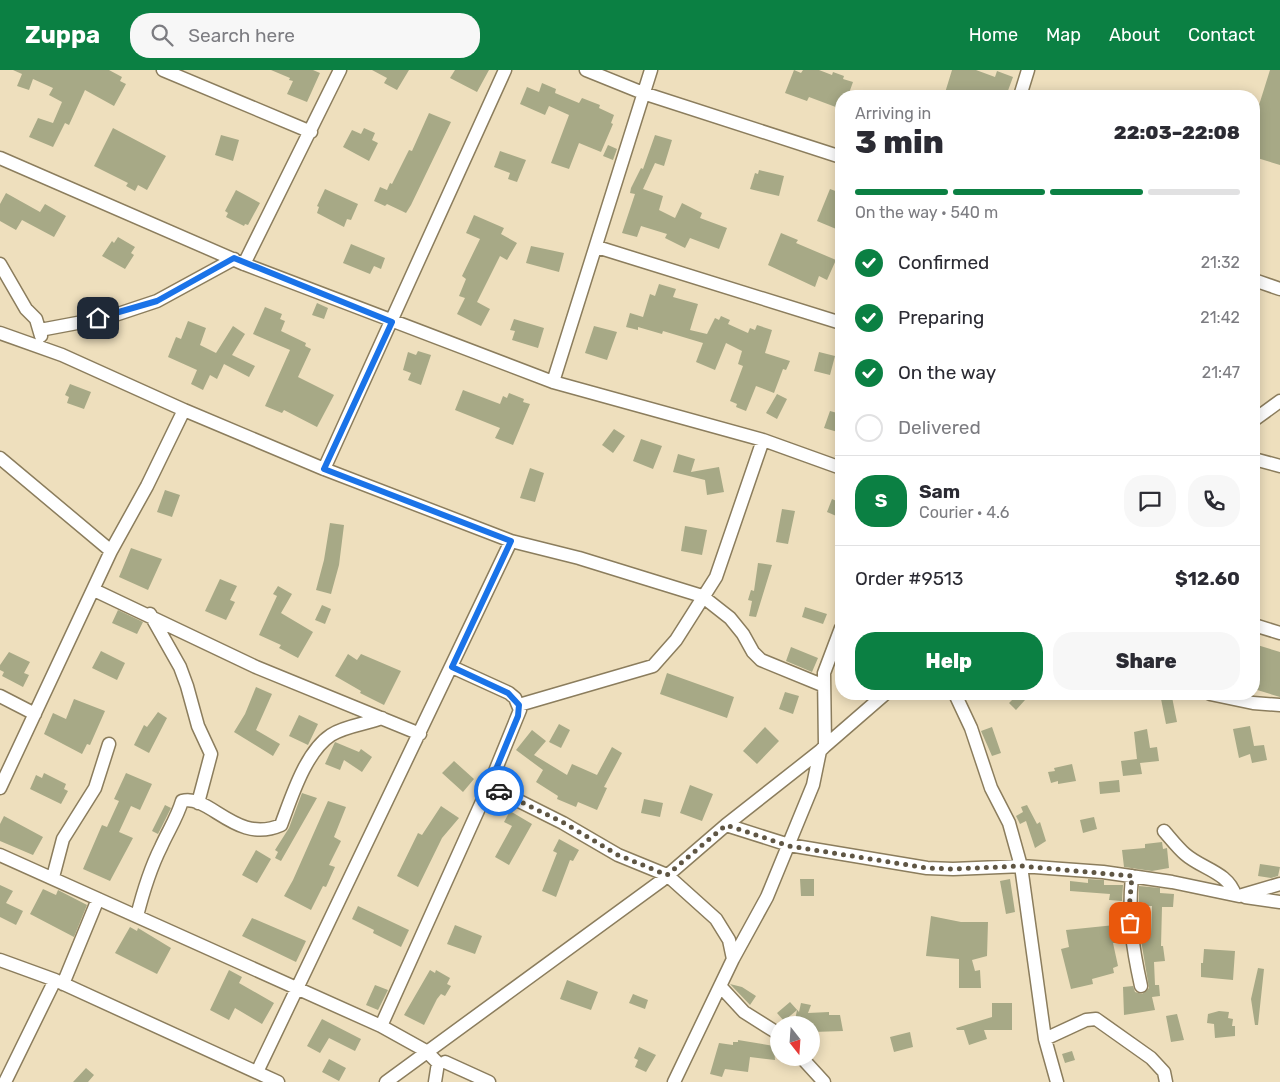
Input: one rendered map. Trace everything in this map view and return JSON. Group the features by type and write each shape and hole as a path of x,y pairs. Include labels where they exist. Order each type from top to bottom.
{"street":[{"path":"163,70 310,132"},
{"path":"40,330 110,317 157,301 239,261 310,132 340,70"},
{"path":"324,469 505,70"},
{"path":"586,70 642,93 835,155"},
{"path":"553,382 597,247 642,93 651,70"},
{"path":"1022,90 1028,70"},
{"path":"0,158 239,261 392,322 553,382 763,440 835,466"},
{"path":"597,247 835,321"},
{"path":"0,264 26,309 36,319 44,348"},
{"path":"1260,282 1280,289"},
{"path":"0,333 44,348 324,469 511,541 579,558 702,596 730,618 743,634 753,652 761,660 822,685"},
{"path":"1260,416 1280,401"},
{"path":"0,788 111,551 147,486 184,410"},
{"path":"519,705 653,666 676,640 702,596 716,577 763,440"},
{"path":"0,458 111,551"},
{"path":"1260,461 1280,466"},
{"path":"257,1072 511,541"},
{"path":"94,590 150,614 256,666 420,734"},
{"path":"150,614 180,667 198,726 212,754 198,803"},
{"path":"1260,627 1280,633"},
{"path":"674,1082 733,959 767,897 813,785 822,748 822,685 825,665 835,642"},
{"path":"381,1026 489,786 518,716 519,705 508,693 452,667"},
{"path":"0,696 35,714"},
{"path":"386,1082 667,875 878,700"},
{"path":"958,700 970,728 991,788 1009,823 1021,866 1045,1038 1057,1082"},
{"path":"1238,700 1280,705"},
{"path":"137,916 145,886 182,801 188,799 198,803 251,831 264,831 280,825 301,775 323,743 336,733 382,718"},
{"path":"53,877 63,839 95,788 109,744"},
{"path":"489,786 564,823 618,855 667,875 716,919 729,940 733,959"},
{"path":"726,825 789,846 927,868 953,869 1021,866 1132,876 1237,896 1280,902"},
{"path":"1164,831 1186,855 1220,874 1237,896"},
{"path":"0,855 53,877 381,1026 426,1051 438,1063 436,1082"},
{"path":"1132,876 1129,910 1134,950 1142,986"},
{"path":"1237,896 1280,884"},
{"path":"5,1082 59,982 98,899"},
{"path":"0,960 59,982 278,1082"},
{"path":"720,986 744,1012 770,1028"},
{"path":"1045,1038 1086,1020 1096,1019 1151,1058 1164,1072 1166,1082"},
{"path":"445,1062 488,1082"},
{"path":"809,1066 824,1082"}],"building":[{"path":"13,70 109,70 122,77 120,81 126,84 114,106 85,90 69,125 65,123 53,147 29,137 38,118 53,123 62,102 49,95 53,88 33,79 29,90 17,86 22,74"},
{"path":"271,70 313,70 320,73 307,102 287,94 293,81"},
{"path":"372,70 409,70 397,90 384,83 387,78"},
{"path":"455,70 489,70 477,92 450,78"},
{"path":"794,70 801,73 803,70 819,70 832,75 833,72 844,76 843,79 853,82 850,90 835,90 835,107 809,97 807,101 785,93"},
{"path":"952,70 976,70 995,77 997,71 1013,77 1008,90 946,90"},
{"path":"1270,70 1280,70 1280,165 1260,159 1260,102"},
{"path":"542,83 556,89 555,93 579,103 582,98 600,105 599,108 614,115 611,123 613,124 601,152 579,143 569,169 551,163 569,115 549,106 545,115 520,104 527,87 539,92"},
{"path":"429,113 451,122 406,213 387,204 385,206 374,201 380,187 387,190 390,183 392,184 409,150 412,151"},
{"path":"113,128 166,156 147,190 138,185 135,191 126,186 128,183 94,166"},
{"path":"364,128 375,133 372,140 378,143 369,161 343,147 352,130 361,134"},
{"path":"221,135 239,140 233,161 215,155"},
{"path":"655,135 672,140 664,166 655,163 643,189 663,196 659,210 675,218 682,203 702,213 700,218 727,228 719,249 690,238 685,248 665,238 667,234 641,226 637,237 622,233 635,194 630,193 631,188 641,168 643,169"},
{"path":"608,145 617,149 613,160 603,156"},
{"path":"500,151 526,160 517,182 508,179 510,173 494,167"},
{"path":"759,170 784,176 779,196 750,189 755,173 758,174"},
{"path":"325,189 358,204 351,220 347,219 344,227 317,213 319,207 317,206"},
{"path":"830,189 835,191 835,228 817,221"},
{"path":"236,190 260,203 248,225 245,224 244,226 226,217 228,213 225,211"},
{"path":"6,193 40,212 45,204 66,216 54,237 22,220 16,230 0,221 0,204"},
{"path":"474,215 504,228 501,234 517,243 507,260 500,256 477,302 490,309 481,326 457,314 465,298 459,296 466,279 462,276 480,239 466,233"},
{"path":"781,233 798,240 796,243 835,260 827,280 819,276 815,287 768,265"},
{"path":"118,237 135,247 131,253 134,255 125,269 102,256 112,241 114,243"},
{"path":"351,244 385,258 381,269 374,266 370,274 343,263"},
{"path":"531,246 564,253 559,272 526,263"},
{"path":"659,284 676,289 673,297 698,304 690,330 707,334 715,318 719,320 721,316 730,320 728,324 748,333 750,328 755,330 757,325 772,330 765,353 790,361 786,370 783,369 774,393 756,386 746,411 736,407 737,404 730,401 743,366 738,364 742,351 726,343 715,370 696,362 703,343 663,331 662,334 638,327 638,330 626,327 630,313 643,317 650,294 655,296"},
{"path":"317,303 328,308 324,319 312,315"},
{"path":"265,307 282,314 280,319 285,321 281,331 306,343 305,346 311,349 298,377 334,395 317,427 284,410 282,413 265,406 290,350 253,334"},
{"path":"514,319 544,328 538,348 512,340 515,331 510,330"},
{"path":"188,321 206,328 200,345 216,353 233,326 245,334 232,355 255,366 249,377 224,364 217,379 210,375 203,390 191,384 197,370 168,357 176,337 181,339"},
{"path":"594,326 617,332 607,360 585,353"},
{"path":"418,351 431,355 421,385 408,380 411,373 403,370 408,352 416,355"},
{"path":"819,352 835,356 830,375 814,371"},
{"path":"70,384 91,392 84,409 67,403 69,397 65,395"},
{"path":"463,390 500,404 503,396 507,398 509,393 524,399 523,402 530,404 513,445 495,438 500,428 455,410"},
{"path":"777,394 787,399 777,419 766,413"},
{"path":"830,411 835,412 835,431 824,428"},
{"path":"614,429 625,436 613,453 602,445"},
{"path":"641,439 662,446 653,469 633,461"},
{"path":"678,454 695,459 691,472 719,467 724,492 707,495 705,480 673,472"},
{"path":"530,468 544,473 535,502 520,498"},
{"path":"165,490 180,495 172,517 157,512"},
{"path":"832,499 835,500 835,515 827,512"},
{"path":"782,509 795,511 788,544 776,542"},
{"path":"330,523 344,525 339,565 331,594 316,590 324,560"},
{"path":"685,526 707,530 702,555 681,551"},
{"path":"131,548 162,559 148,590 119,577"},
{"path":"758,563 772,565 756,617 749,616 752,601 748,600 751,590 754,591"},
{"path":"220,579 237,586 230,600 235,602 226,620 205,611"},
{"path":"278,586 292,594 281,613 313,632 298,658 279,648 281,645 259,635 277,596 273,594"},
{"path":"322,605 331,609 325,624 315,620"},
{"path":"805,607 827,614 823,624 802,617"},
{"path":"118,610 143,622 137,634 112,623"},
{"path":"1260,646 1280,652 1280,697 1260,691"},
{"path":"791,647 818,658 812,672 786,661"},
{"path":"101,651 125,663 117,680 92,668"},
{"path":"9,652 30,662 24,673 29,675 23,687 2,676 4,672 0,670 0,665"},
{"path":"348,654 357,660 361,654 401,671 384,705 360,693 361,691 335,676"},
{"path":"667,673 734,697 727,718 660,694"},
{"path":"256,687 272,694 256,730 280,744 273,756 234,732 245,714"},
{"path":"785,692 799,696 793,714 779,709"},
{"path":"74,699 105,711 90,745 87,744 82,754 44,734 53,713 66,719"},
{"path":"1012,700 1025,700 1016,710 1009,703"},
{"path":"1161,700 1173,700 1177,722 1166,724"},
{"path":"158,712 167,718 149,753 134,745 144,725 147,727"},
{"path":"299,715 318,724 308,745 289,736"},
{"path":"559,724 570,730 561,748 549,742"},
{"path":"1250,726 1254,746 1264,745 1267,760 1252,763 1250,754 1239,758 1233,729"},
{"path":"765,727 779,741 757,764 743,751"},
{"path":"992,727 1001,753 992,756 981,731"},
{"path":"1147,729 1150,748 1157,747 1159,761 1140,763 1142,774 1123,776 1121,761 1137,759 1134,732"},
{"path":"532,730 546,741 534,755 567,775 572,764 597,775 612,747 622,753 604,787 607,788 597,810 578,802 576,807 557,799 558,796 536,782 543,770 516,750"},
{"path":"335,742 359,752 361,749 372,757 362,772 344,760 340,770 325,764"},
{"path":"454,761 474,779 463,792 442,773"},
{"path":"1072,764 1076,781 1058,784 1058,781 1051,783 1048,772 1055,771 1054,768"},
{"path":"44,773 66,784 64,789 68,791 61,804 30,789 36,775 42,778"},
{"path":"126,773 152,784 140,810 131,806 119,832 133,838 110,881 83,869 102,825 107,827 119,801 114,799"},
{"path":"1119,780 1120,792 1100,794 1099,782"},
{"path":"690,785 713,794 702,821 680,813"},
{"path":"302,793 317,798 281,861 275,858 278,852 275,850 289,828"},
{"path":"644,799 663,803 660,817 641,813"},
{"path":"328,801 346,807 334,837 341,841 329,865 335,867 326,887 323,886 311,910 284,896"},
{"path":"165,805 171,808 158,834 152,831"},
{"path":"1027,805 1037,824 1040,822 1046,841 1035,848 1026,821 1020,824 1016,816 1023,812 1021,807"},
{"path":"441,806 459,818 442,838 418,887 397,876 418,833 422,835"},
{"path":"510,811 532,824 509,865 495,857 512,826 504,822"},
{"path":"4,816 43,837 33,855 0,841 0,824"},
{"path":"1094,817 1097,829 1083,833 1080,820"},
{"path":"559,839 579,850 573,861 570,860 556,897 542,891 557,853 553,851"},
{"path":"1162,842 1163,849 1167,848 1169,868 1152,871 1124,867 1122,850 1145,848 1145,844"},
{"path":"256,850 271,859 257,883 242,875"},
{"path":"1260,864 1280,867 1278,876 1271,878 1258,876"},
{"path":"800,879 814,879 814,896 801,896"},
{"path":"1010,879 1015,912 1006,914 1000,881"},
{"path":"1088,879 1104,880 1104,885 1123,885 1122,901 1109,900 1110,894 1070,891 1070,881 1088,883"},
{"path":"0,885 13,891 6,903 23,911 16,925 0,917"},
{"path":"1139,886 1160,888 1160,893 1174,894 1173,907 1162,907 1161,946 1163,946 1165,961 1154,962 1155,985 1159,985 1160,996 1152,997 1155,1010 1124,1015 1123,987 1133,986 1135,992 1142,994 1149,988 1140,934 1151,934 1152,906 1145,906 1145,903 1139,902"},
{"path":"43,889 56,895 58,890 87,905 74,937 30,914"},
{"path":"358,906 409,930 401,947 373,933 374,930 352,919"},
{"path":"931,916 961,922 988,922 987,956 972,960 975,971 980,970 981,988 959,988 959,959 926,956"},
{"path":"252,918 306,941 296,962 242,936"},
{"path":"455,925 482,936 475,954 447,944"},
{"path":"1115,925 1117,943 1113,943 1118,966 1113,968 1114,973 1092,979 1093,984 1071,989 1061,949 1069,947 1066,930"},
{"path":"130,927 137,931 138,928 171,948 157,974 115,953"},
{"path":"1204,949 1235,951 1233,980 1201,977"},
{"path":"1258,968 1264,969 1258,1025 1255,1025 1251,999"},
{"path":"229,970 242,977 239,983 274,1003 262,1024 235,1008 229,1020 210,1010"},
{"path":"430,970 435,973 436,970 450,978 447,984 451,986 445,996 441,994 437,999 424,1025 404,1015"},
{"path":"567,980 598,992 591,1010 560,999"},
{"path":"730,984 742,987 756,996 750,1005"},
{"path":"375,985 388,990 378,1010 366,1005"},
{"path":"633,994 648,1000 645,1009 629,1003"},
{"path":"790,1002 799,1012 801,1003 811,1005 808,1013 829,1012 829,1015 840,1015 843,1031 820,1032 820,1016 796,1016 797,1010 790,1016 780,1016 777,1013"},
{"path":"992,1003 1012,1003 1012,1030 984,1030 987,1039 969,1045 964,1030 957,1030 956,1028 992,1017"},
{"path":"1219,1011 1229,1012 1228,1018 1233,1019 1232,1026 1235,1026 1235,1036 1215,1038 1214,1024 1207,1023 1208,1014"},
{"path":"1177,1014 1184,1040 1171,1042 1166,1016"},
{"path":"322,1019 361,1039 355,1051 329,1038 320,1053 307,1046"},
{"path":"910,1032 913,1047 894,1052 890,1037"},
{"path":"738,1040 770,1045 770,1059 750,1057 748,1072 725,1069 722,1077 710,1074 719,1043 733,1045 733,1042 738,1042"},
{"path":"639,1047 656,1055 646,1072 635,1067 638,1060 634,1058"},
{"path":"1072,1051 1075,1060 1065,1063 1062,1054"},
{"path":"329,1059 346,1068 339,1081 322,1072"},
{"path":"86,1068 94,1075 88,1082 73,1082"}],"way so far":[{"path":"499,791 539,813 564,823 618,855 667,875 726,825 789,846 927,868 953,869 1021,866 1132,876 1129,910 1130,923"}],"route":[{"path":"98,318 110,317 157,301 234,258 244,264 392,322 324,469 511,541 452,667 508,693 516,698 519,705 518,716 489,786 499,791"}]}
